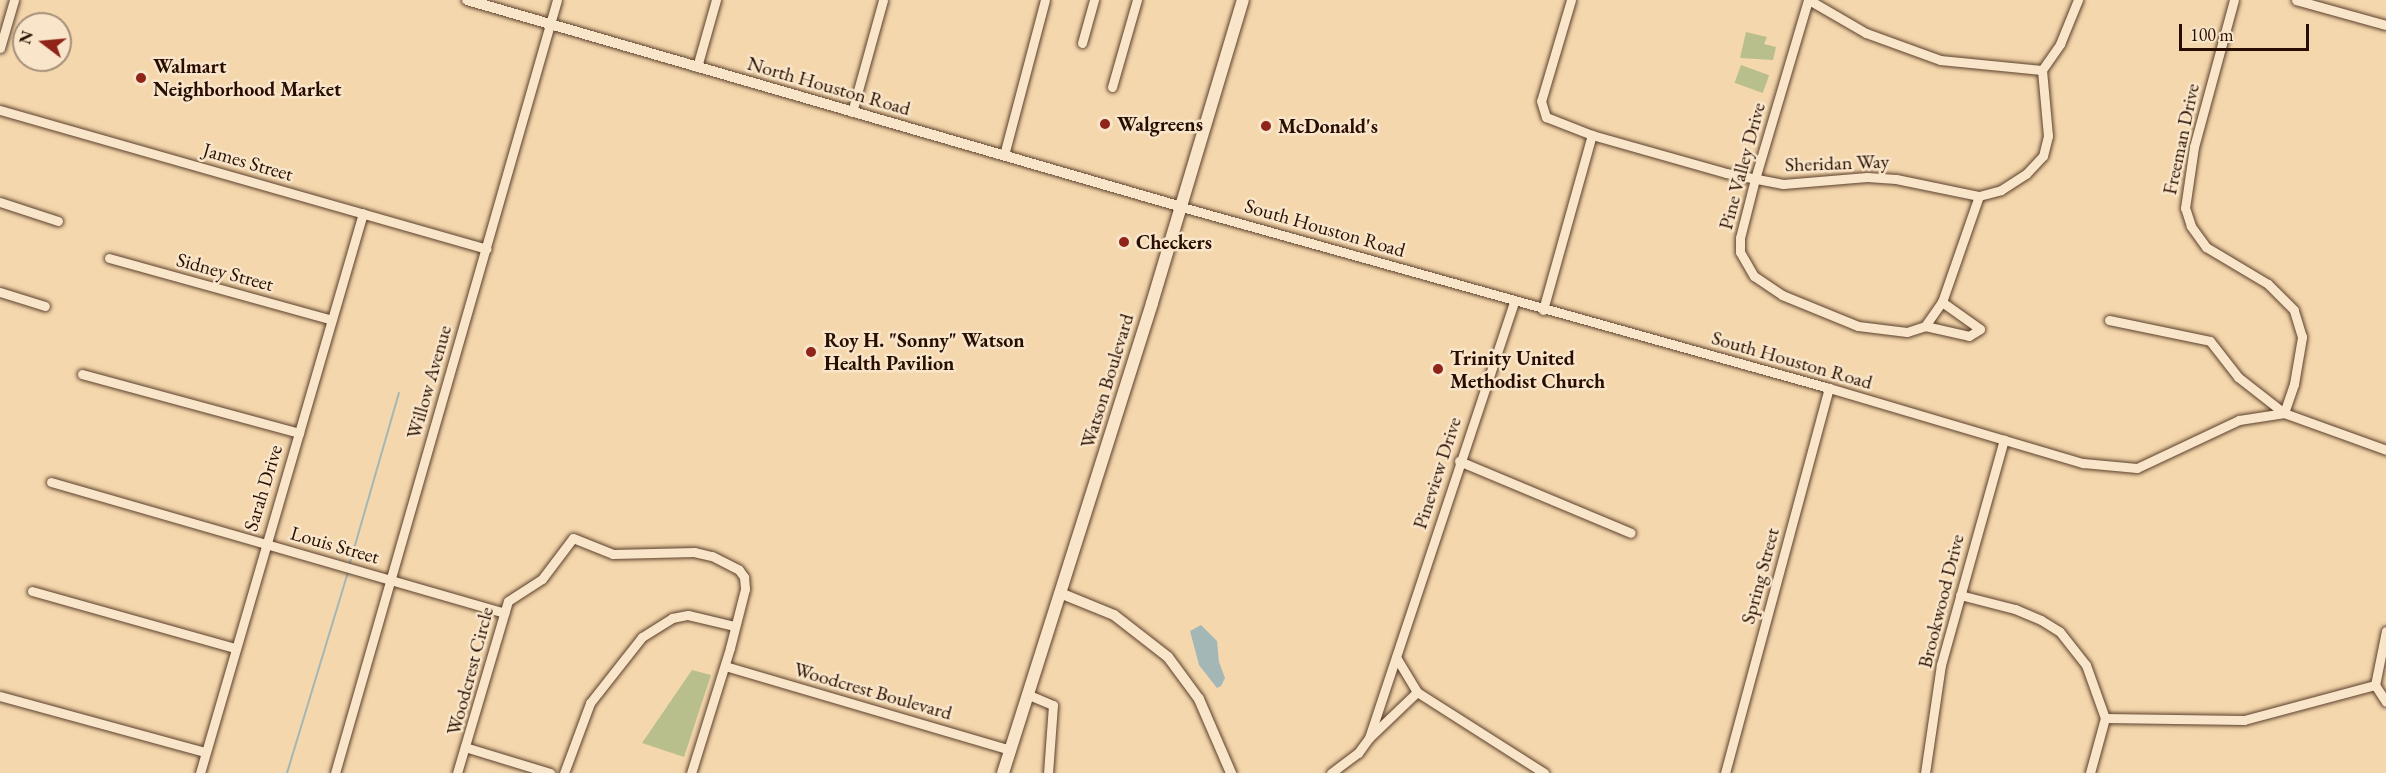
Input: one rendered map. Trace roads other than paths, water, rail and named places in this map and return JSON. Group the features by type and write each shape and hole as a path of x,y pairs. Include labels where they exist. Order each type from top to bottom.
{"main road":[{"name":"Watson Boulevard","path":"1003,773 1182,207 1243,0"}],"street":[{"path":"0,48 14,0"},
{"name":"North Houston Road","path":"467,0 1182,207"},
{"name":"Willow Avenue","path":"335,773 558,0"},
{"path":"697,67 716,0"},
{"path":"852,112 883,0"},
{"path":"1004,155 1045,0"},
{"path":"1082,43 1094,0"},
{"path":"1112,87 1137,0"},
{"name":"Sheridan Way","path":"1571,0 1541,110 1546,117 1592,135 1755,179 1783,184 1867,177 1896,179 1979,196"},
{"path":"1808,0 1866,33 1940,60 2042,70"},
{"name":"Pine Valley Drive","path":"1808,0 1740,238 1745,266 1754,276 1782,295 1858,326 1907,332 1925,326"},
{"path":"1942,302 1980,329 1969,336 1925,326 1942,302 1979,196 2001,190 2026,174 2043,156 2048,136 2042,70 2060,44 2078,0"},
{"name":"Freeman Drive","path":"2234,0 2194,147 2185,208 2191,226 2206,247 2268,284 2294,310 2302,337 2300,359 2284,414"},
{"path":"2296,0 2386,25"},
{"name":"James Street","path":"0,110 487,249"},
{"path":"1543,310 1592,135"},
{"path":"0,202 58,221"},
{"name":"South Houston Road","path":"1182,207 1514,302 1829,388 2083,464 2137,468 2239,420 2284,414 2386,450"},
{"name":"Sarah Drive","path":"200,773 265,543 363,213"},
{"name":"Sidney Street","path":"109,258 332,320"},
{"path":"0,292 45,306"},
{"name":"Pineview Drive","path":"1370,738 1514,302"},
{"path":"2109,321 2210,341 2238,378 2284,414"},
{"path":"82,374 299,433"},
{"name":"Spring Street","path":"1725,773 1829,388"},
{"name":"Brookwood Drive","path":"1925,773 1941,665 2004,440"},
{"path":"1460,461 1630,533"},
{"name":"Louis Street","path":"51,482 504,613"},
{"name":"Woodcrest Circle","path":"550,773 465,747 504,613 513,595 542,579 573,537 613,554 694,552 730,563 744,577 745,589 725,666 691,773"},
{"path":"32,591 235,648"},
{"path":"1060,592 1114,615 1168,657 1200,699 1230,773"},
{"path":"1960,595 2015,609 2060,632 2086,665 2105,718 2090,773"},
{"path":"564,773 590,703 642,637 672,618 688,615 734,626"},
{"path":"2386,631 2375,685 2386,702"},
{"path":"1396,657 1417,692 1544,773"},
{"name":"Woodcrest Boulevard","path":"725,666 1011,750"},
{"path":"2105,718 2244,720 2375,685"},
{"path":"1331,773 1358,753 1370,738 1417,692"},
{"path":"1029,695 1053,705 1048,773"},
{"path":"0,696 205,752"},
{"path":"457,773 465,747"}],"waterway":[{"path":"349,566 399,393"},
{"path":"287,773 348,572"}],"place":[{"name":"Walmart Neighborhood Market","path":"141,78"},
{"name":"Walgreens","path":"1105,124"},
{"name":"McDonald's","path":"1266,126"},
{"name":"Checkers","path":"1124,242"},
{"name":"Roy H. \"Sonny\" Watson Health Pavilion","path":"811,352"},
{"name":"Trinity United Methodist Church","path":"1438,369"}]}
